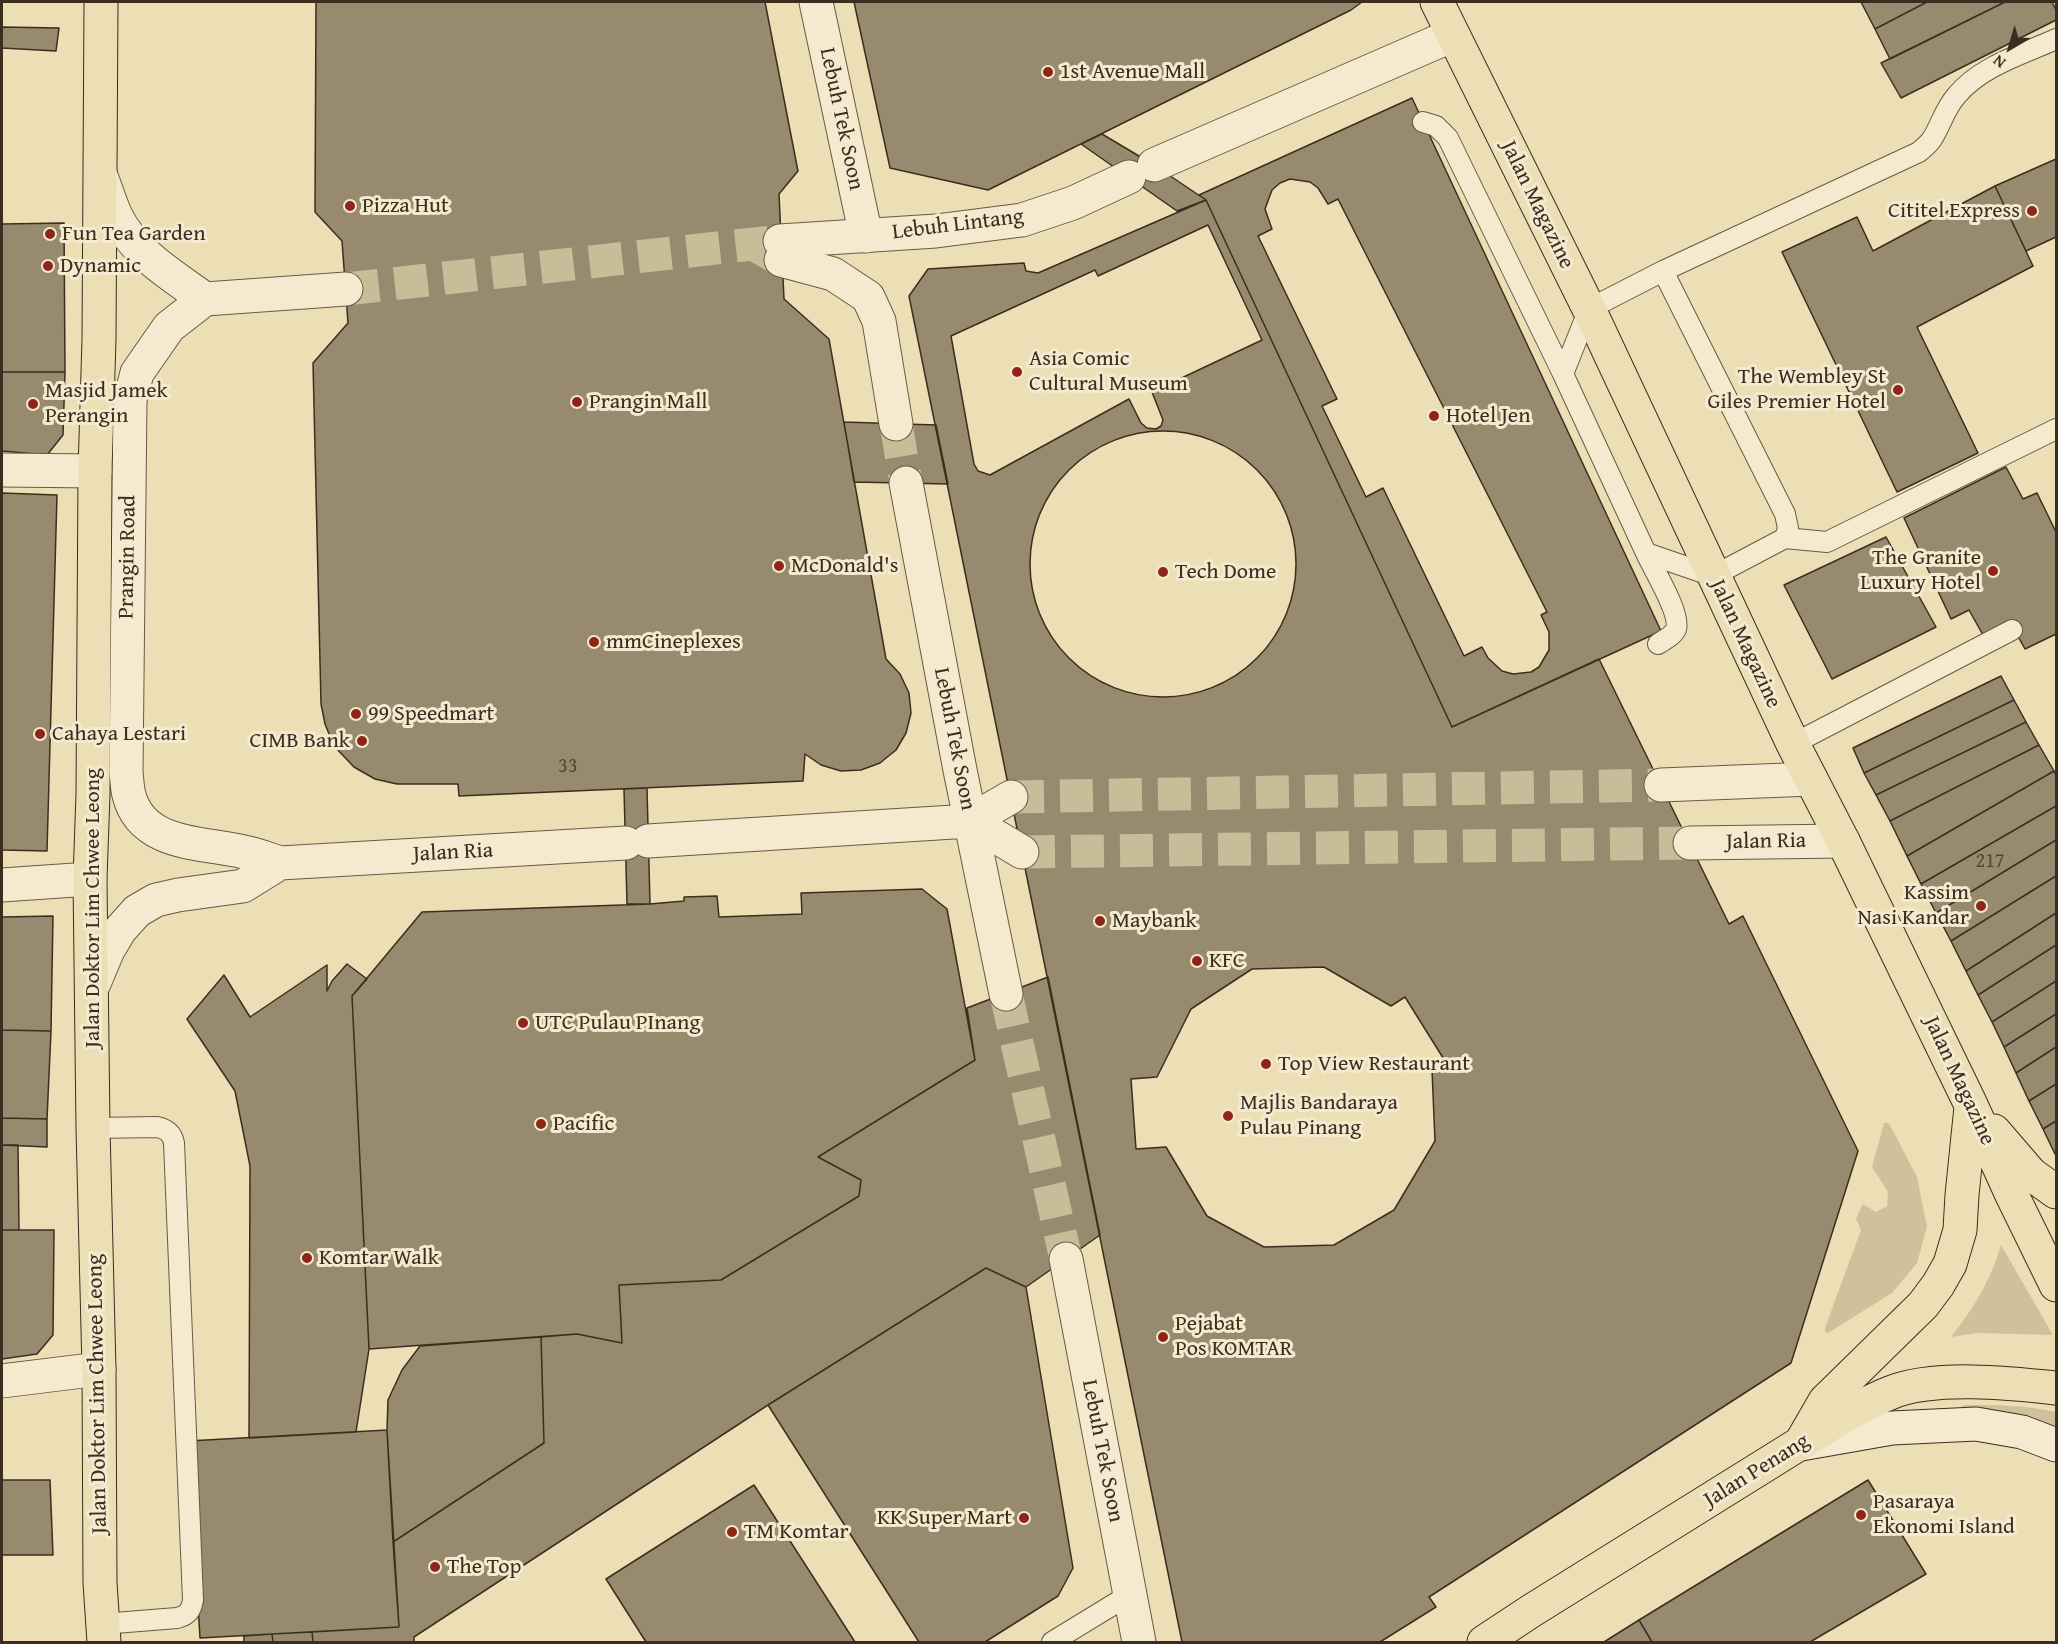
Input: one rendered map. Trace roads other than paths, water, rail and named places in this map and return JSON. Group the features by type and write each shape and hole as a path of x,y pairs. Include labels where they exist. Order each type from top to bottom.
{"main road":[{"name":"Jalan Doktor Lim Chwee Leong","path":"101,2 99,339 90,879 99,1369 100,1584 103,1633"},
{"name":"Jalan Magazine","path":"1437,2 1588,309 1792,744 1843,841 2056,1285"},
{"path":"1971,1105 2031,1174 2056,1192"},
{"path":"1801,1444 1825,1401 1923,1305 1950,1264 1960,1230 1971,1105"},
{"path":"2011,1193 2056,1247"},
{"name":"Jalan Penang","path":"1484,1642 1844,1416 1892,1392 1938,1382 2019,1384 2056,1388"}],"street":[{"name":"Lebuh Tek Soon","path":"816,2 866,236"},
{"name":"Lebuh Lintang","path":"896,424 879,321 868,297 833,274 781,251 866,236 936,231 1022,220 1073,202 1453,34"},
{"name":"Jalan Doktor Lim Chwee Leong","path":"100,173 117,218 134,242 155,263 205,299"},
{"path":"205,299 346,289"},
{"name":"Prangin Road","path":"158,831 144,821 136,811 129,797 126,772 130,400 137,373 170,327 205,299"},
{"path":"2,470 95,471"},
{"name":"Lebuh Tek Soon","path":"906,483 970,821 1006,994"},
{"path":"1661,785 1811,778"},
{"name":"Jalan Ria","path":"158,831 190,844 244,852 280,863 970,821 1011,797"},
{"path":"970,821 1022,852"},
{"name":"Jalan Ria","path":"1690,843 1843,841"},
{"name":"Jalan Ria","path":"92,988 108,950 120,930 137,911 156,900 243,886 280,863"},
{"path":"2,885 90,879"},
{"name":"Lebuh Tek Soon","path":"1066,1259 1139,1642"},
{"path":"2,1381 99,1369"},
{"path":"1801,1444 1892,1428 1976,1424 2022,1432 2056,1445"}],"lane":[{"path":"1563,374 1588,309 1919,152 1932,139 1954,97 1968,83 1983,73 2056,39"},
{"path":"1423,122 1436,126 1448,138 1563,374 1676,615 1676,629 1669,638 1658,644"},
{"path":"1664,271 1785,514 1787,533"},
{"path":"1646,553 1713,576 1787,533 1827,542 2056,429"},
{"path":"1792,744 2012,630"},
{"path":"93,1128 157,1127 165,1129 172,1135 174,1143 193,1600 186,1616 103,1633"},
{"path":"1052,1642 1129,1595"}],"tunnel":[{"path":"346,289 780,241"},
{"path":"753,244 781,260"},
{"path":"896,424 906,483"},
{"path":"1011,797 1661,785"},
{"path":"1022,852 1690,843"},
{"path":"1006,994 1066,1259"}],"place":[{"name":"1st Avenue Mall","path":"1048,72"},
{"name":"Pizza Hut","path":"350,206"},
{"name":"Cititel Express","path":"2032,211"},
{"name":"Fun Tea Garden","path":"50,234"},
{"name":"Dynamic","path":"48,266"},
{"name":"Asia Comic Cultural Museum","path":"1017,372"},
{"name":"The Wembley St Giles Premier Hotel","path":"1898,390"},
{"name":"Prangin Mall","path":"577,402"},
{"name":"Masjid Jamek Perangin","path":"33,404"},
{"name":"Hotel Jen","path":"1434,416"},
{"name":"McDonald's","path":"779,566"},
{"name":"The Granite Luxury Hotel","path":"1993,571"},
{"name":"Tech Dome","path":"1163,572"},
{"name":"mmCineplexes","path":"594,642"},
{"name":"99 Speedmart","path":"356,714"},
{"name":"Cahaya Lestari","path":"40,734"},
{"name":"CIMB Bank","path":"362,741"},
{"name":"Kassim Nasi Kandar","path":"1981,906"},
{"name":"Maybank","path":"1100,921"},
{"name":"KFC","path":"1197,961"},
{"name":"UTC Pulau PInang","path":"523,1023"},
{"name":"Top View Restaurant","path":"1266,1064"},
{"name":"Majlis Bandaraya Pulau Pinang","path":"1228,1116"},
{"name":"Pacific","path":"541,1124"},
{"name":"Komtar Walk","path":"307,1258"},
{"name":"Pejabat Pos KOMTAR","path":"1163,1337"},
{"name":"Pasaraya Ekonomi Island","path":"1861,1515"},
{"name":"KK Super Mart","path":"1024,1518"},
{"name":"TM Komtar","path":"732,1532"},
{"name":"The Top","path":"435,1567"}]}
